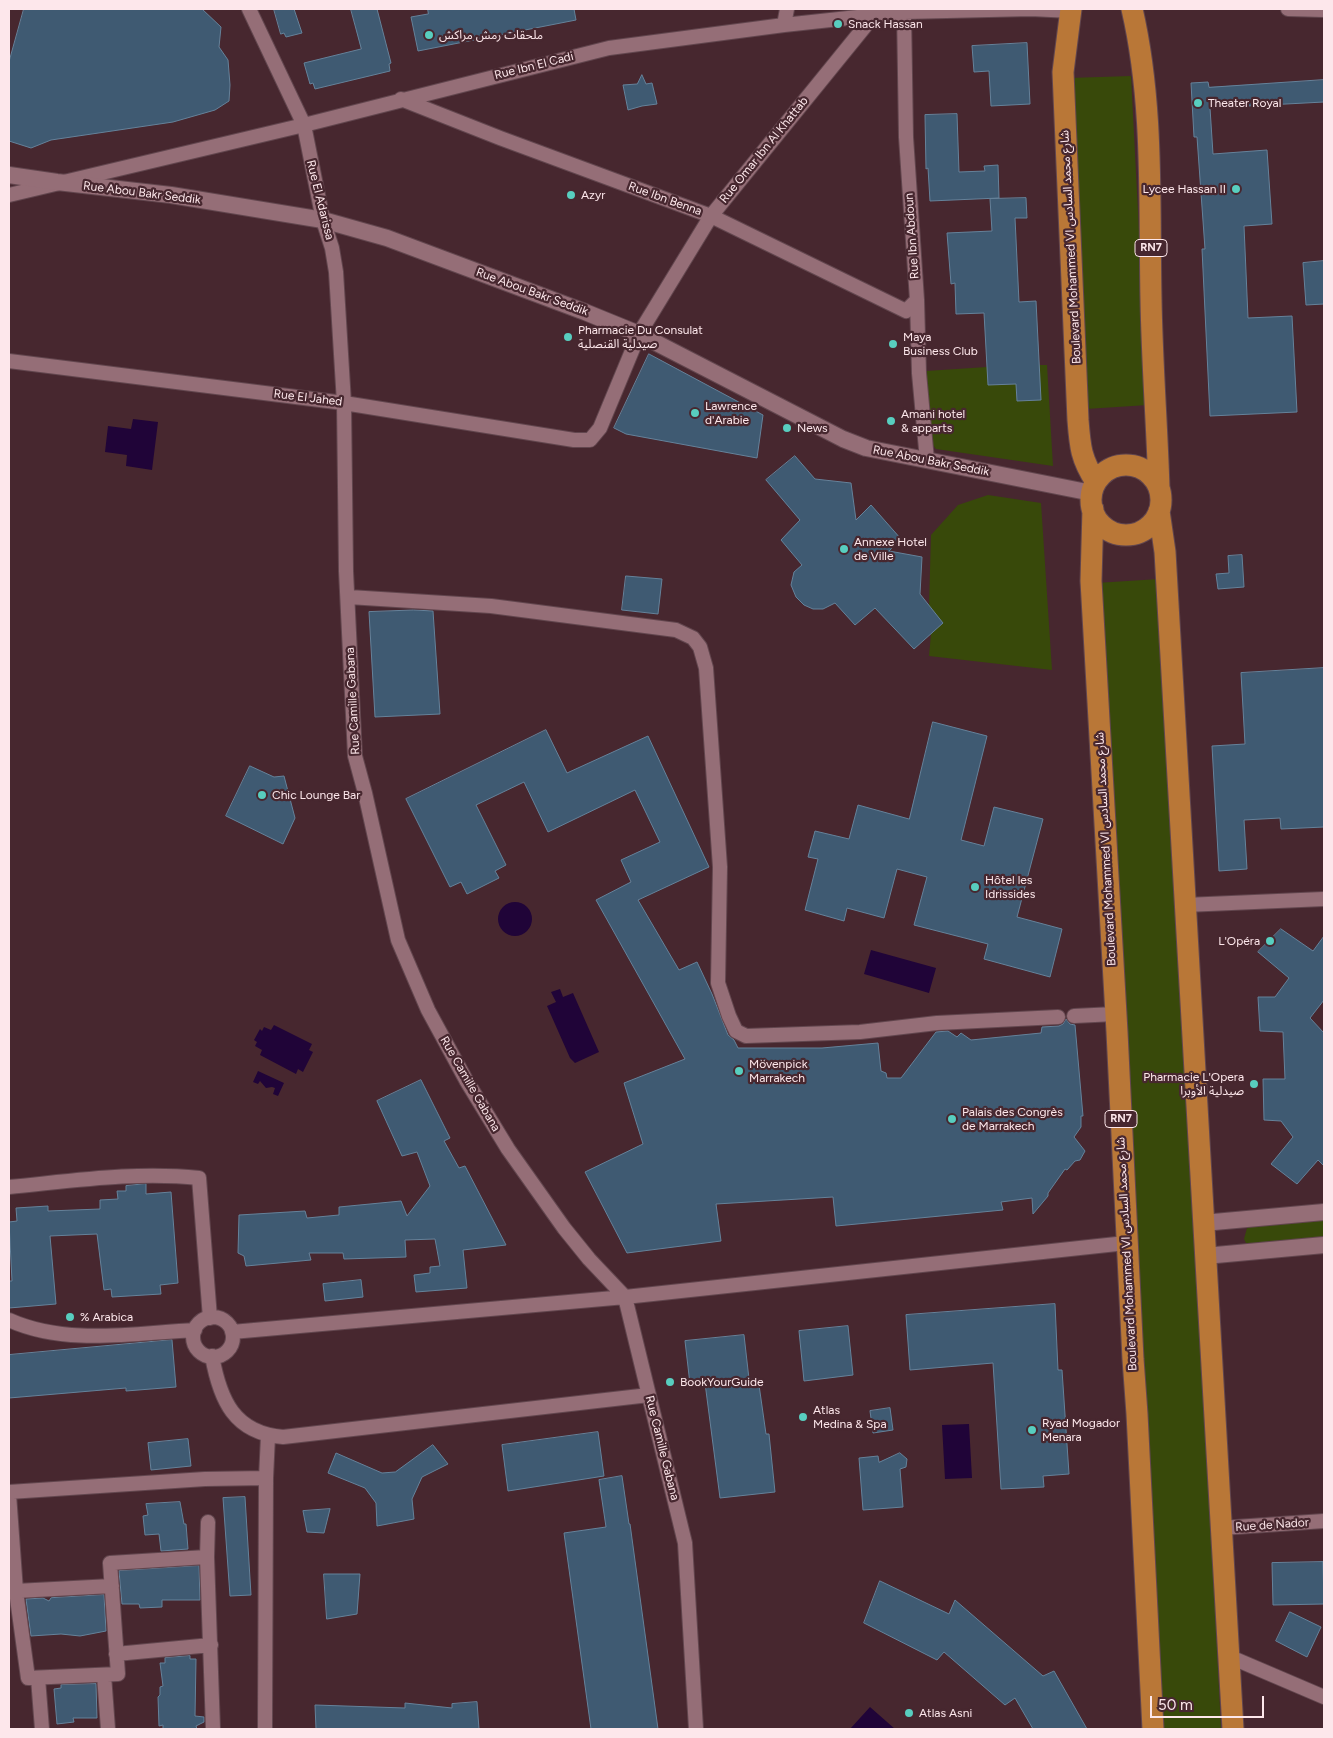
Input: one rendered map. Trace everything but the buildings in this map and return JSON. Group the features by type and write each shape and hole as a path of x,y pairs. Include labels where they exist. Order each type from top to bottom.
{"main road":[{"name":"RN7","path":"1132,9 1144,67 1151,187 1151,300 1161,502 1159,511 1165,552 1233,1729"},
{"name":"Boulevard Mohammed VI شارع محمد السادس","path":"1071,10 1063,72 1078,420 1081,452 1094,495 1091,581 1126,1243 1137,1414 1152,1729"},
{"path":"1159,488 1154,479 1146,472 1137,467 1126,465 1111,468 1102,474 1094,495 1098,520 1107,528 1125,534 1137,532 1148,526 1159,511"}],"street":[{"name":"Rue El Adarissa","path":"250,9 304,125 322,220 332,248 336,272 344,402"},
{"path":"784,25 787,9"},
{"name":"Rue Ibn El Cadi","path":"9,195 57,182 304,125 609,48 875,14 1031,9 1071,10"},
{"path":"1132,9 1142,9"},
{"path":"1288,9 1324,10"},
{"name":"Rue Ibn Abdoun","path":"904,12 906,137 917,300 919,373 927,460"},
{"name":"Rue Omar Ibn Al Khattab","path":"600,428 640,334 711,216 875,14"},
{"name":"Rue Ibn Benna","path":"401,99 508,142 711,216 906,311 917,300"},
{"name":"Rue Abou Bakr Seddik","path":"9,175 171,195 322,220 388,238 640,334 849,442 876,451 1094,495"},
{"name":"Rue El Jahed","path":"9,361 344,402 574,440 590,440 600,428"},
{"name":"Rue Camille Gabana","path":"344,402 346,561 355,756 398,940 428,1010 466,1080 508,1149 564,1228 589,1259 625,1297 685,1543 696,1729"},
{"path":"348,597 491,606 676,630 693,638 700,647 704,658 710,711 720,867 718,983 736,1031 746,1036 860,1032 937,1023 1058,1017"},
{"path":"1185,905 1324,899"},
{"path":"1074,1016 1115,1014"},
{"path":"9,1187 148,1175 200,1178 210,1318"},
{"path":"1203,1223 1324,1212"},
{"path":"232,1332 625,1297 1126,1243"},
{"path":"1205,1256 1324,1245"},
{"path":"216,1317 226,1322 232,1332 233,1338 228,1350 224,1354 212,1356 202,1353 194,1340 195,1330 201,1322 210,1318 216,1317"},
{"path":"9,1320 42,1332 81,1337 195,1330"},
{"path":"212,1356 219,1386 230,1408 245,1425 254,1431 268,1436 283,1437 649,1395"},
{"path":"265,1729 266,1478 268,1436"},
{"path":"207,1556 110,1563 118,1674 28,1678 16,1591 9,1493 205,1479 266,1478"},
{"name":"Rue de Nador","path":"1221,1528 1324,1521"},
{"path":"208,1522 207,1556 213,1729"},
{"path":"16,1591 112,1586"},
{"path":"116,1654 211,1645"},
{"path":"1228,1656 1324,1697"},
{"path":"104,1675 108,1729"},
{"path":"38,1678 42,1729"}],"green space":[{"path":"1131,76 1148,405 1086,409 1069,78"},
{"path":"1039,365 1047,365 1053,466 936,449 930,442 926,371 987,367 988,385 1016,384 1017,401 1040,400"},
{"path":"988,495 1041,503 1052,670 929,656 931,634 943,623 929,606 931,535 958,505"},
{"path":"1159,579 1221,1729 1159,1729 1096,583"},
{"path":"1324,1218 1324,1239 1247,1245 1244,1239 1247,1228 1253,1225"}],"shaded area":[{"path":"133,419 158,422 152,470 126,466 127,455 105,452 108,426 131,429"},
{"path":"515,902 527,907 532,919 527,931 515,936 503,931 498,919 503,907"},
{"path":"871,950 936,968 929,993 864,974"},
{"path":"560,989 563,997 573,993 599,1052 575,1063 570,1058 547,1006 556,1002 551,992"},
{"path":"274,1025 312,1044 309,1050 313,1052 303,1072 298,1069 296,1074 260,1055 262,1050 255,1046 257,1042 254,1040 260,1029 262,1031 264,1027 271,1030"},
{"path":"258,1071 284,1083 278,1096 273,1094 275,1088 266,1088 260,1081 258,1084 253,1082"},
{"path":"969,1424 972,1478 945,1479 942,1425"},
{"path":"870,1707 895,1729 850,1729"}],"place":[{"name":"Snack Hassan","path":"838,24"},
{"name":"ملحقات رمش مراكش","path":"429,35"},
{"name":"Theater Royal","path":"1198,103"},
{"name":"Lycee Hassan II","path":"1236,189"},
{"name":"Azyr","path":"571,195"},
{"name":"Pharmacie Du Consulat صيدلية القنصلية","path":"568,337"},
{"name":"Maya Business Club","path":"893,344"},
{"name":"Lawrence d'Arabie","path":"695,413"},
{"name":"Amani hotel & apparts","path":"891,421"},
{"name":"News","path":"787,428"},
{"name":"Annexe Hotel de Ville","path":"844,549"},
{"name":"Chic Lounge Bar","path":"262,795"},
{"name":"Hôtel les Idrissides","path":"975,887"},
{"name":"L'Opéra","path":"1270,941"},
{"name":"Mövenpick Marrakech","path":"739,1071"},
{"name":"Pharmacie L'Opera صيدلية الأوبرا","path":"1254,1084"},
{"name":"Palais des Congrès de Marrakech","path":"952,1119"},
{"name":"% Arabica","path":"70,1317"},
{"name":"BookYourGuide","path":"670,1382"},
{"name":"Atlas Medina & Spa","path":"803,1417"},
{"name":"Ryad Mogador Menara","path":"1032,1430"},
{"name":"Atlas Asni","path":"909,1713"}]}
